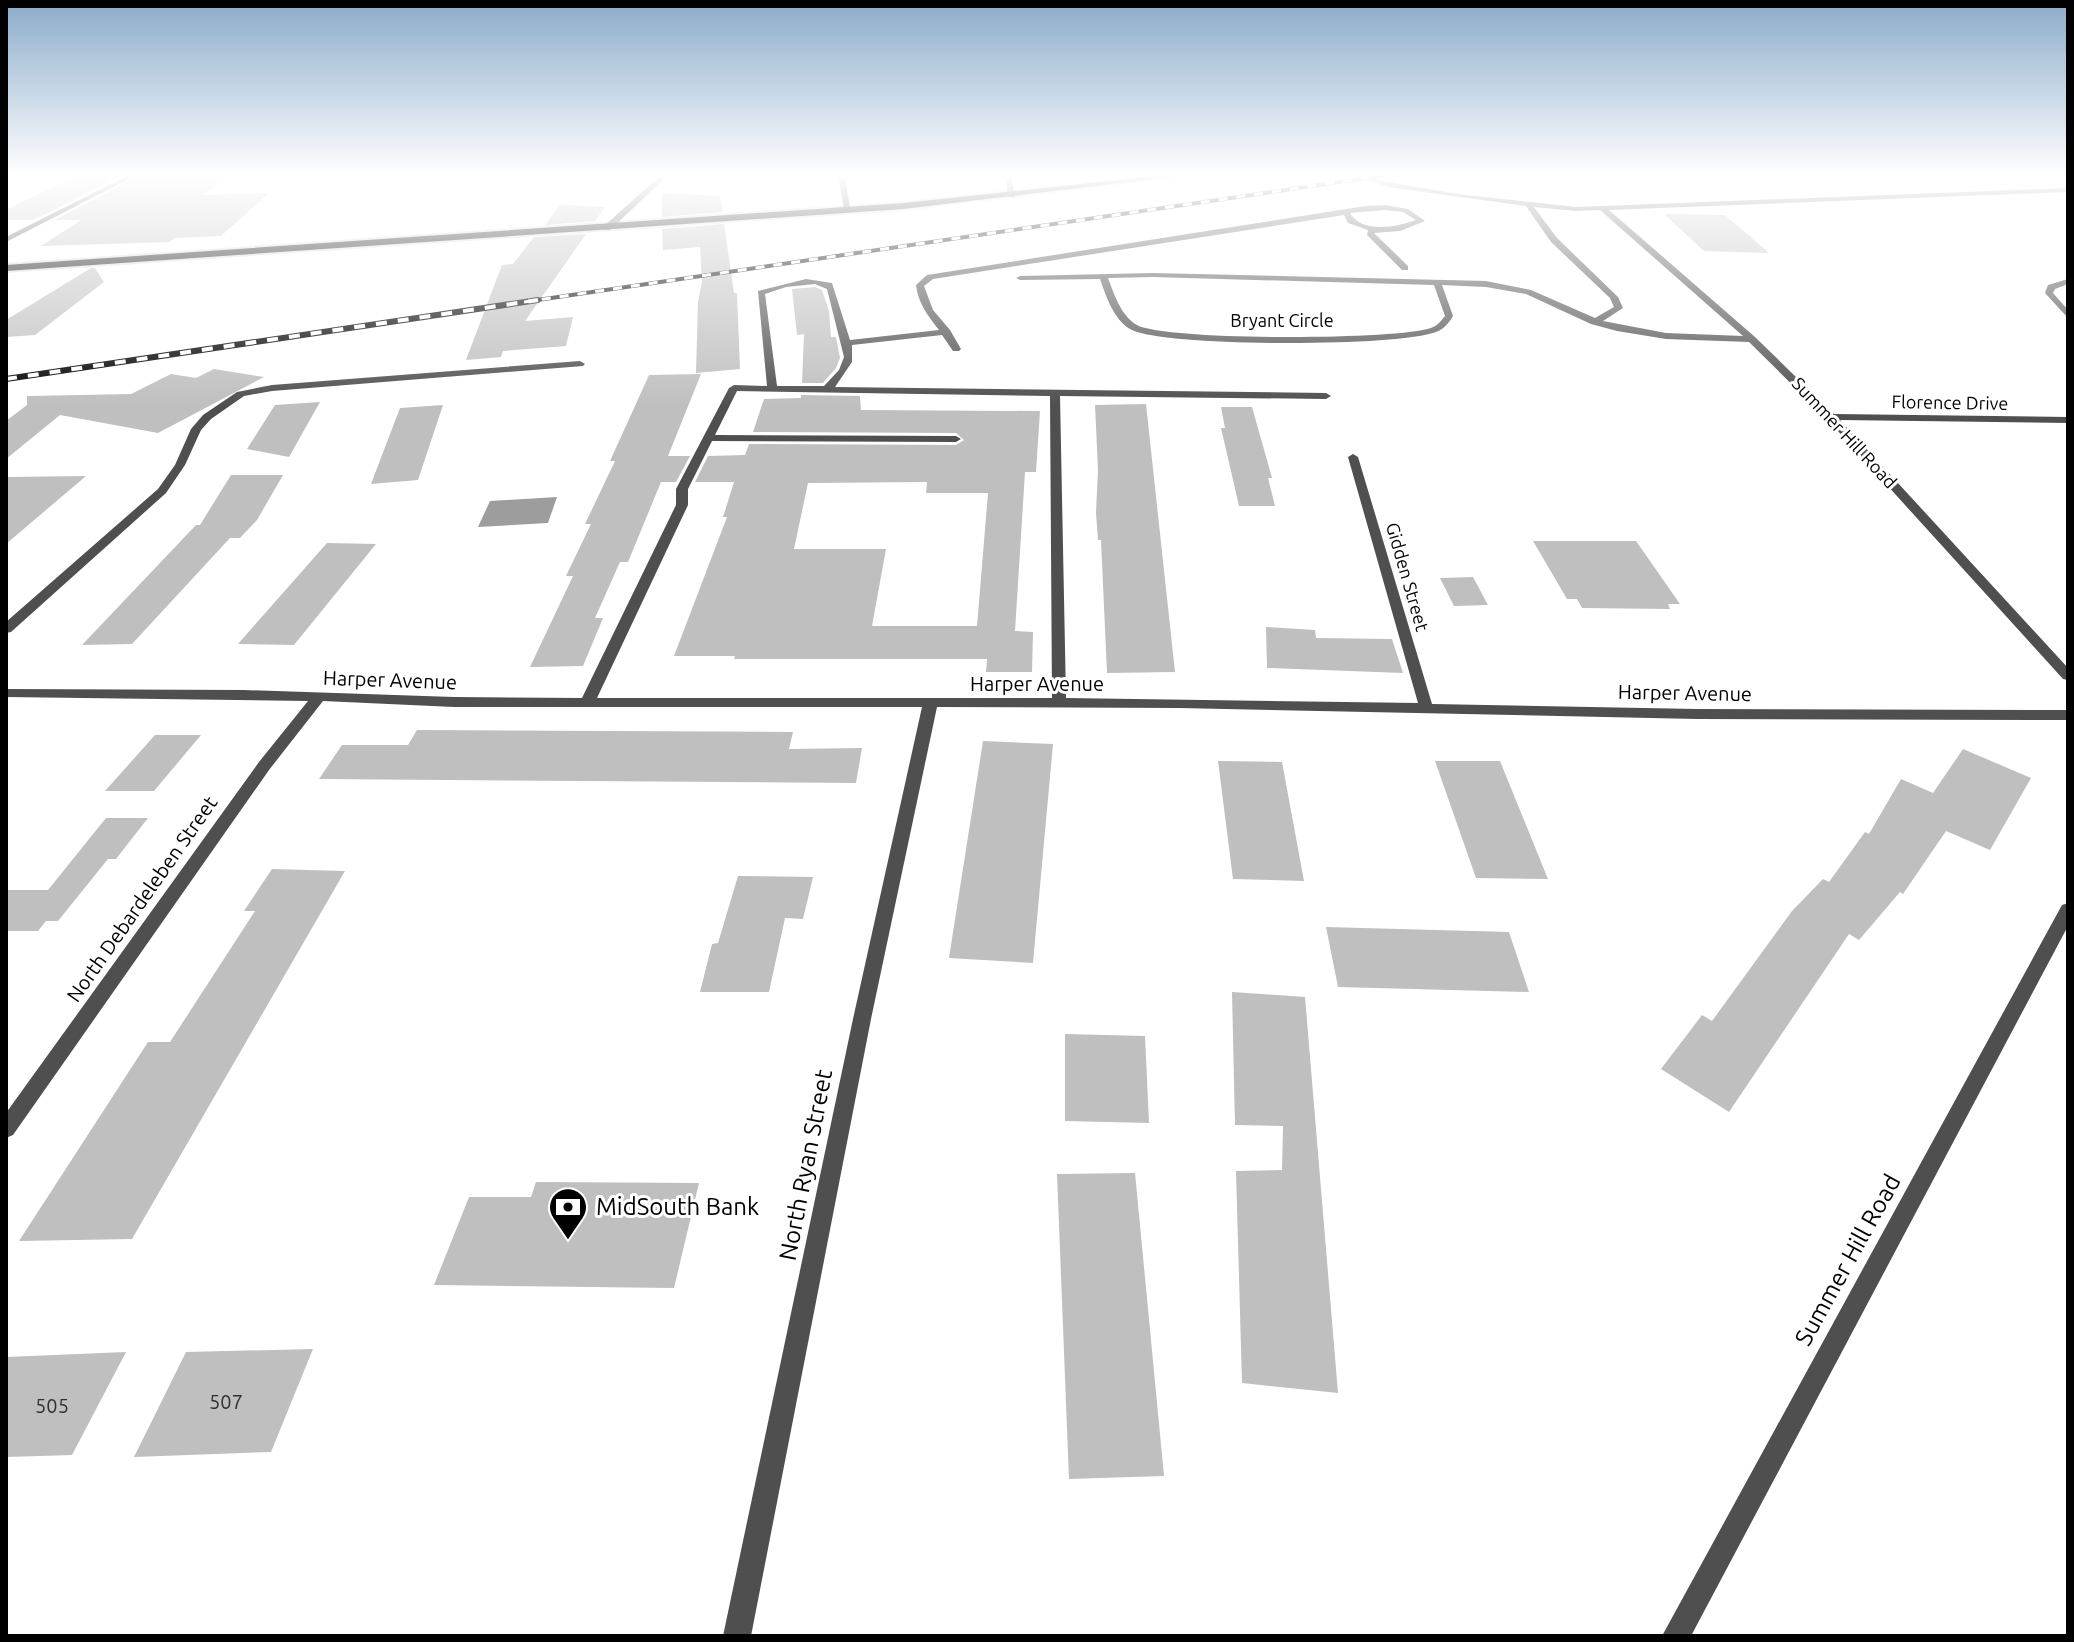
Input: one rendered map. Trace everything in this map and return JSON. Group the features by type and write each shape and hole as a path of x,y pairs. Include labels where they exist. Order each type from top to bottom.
{"main road":[{"path":"6,268 237,253"}],"street":[{"path":"956,349 947,332 920,298 920,285 930,277 1086,253"},
{"path":"1390,253 1405,268"},
{"path":"1567,253 1614,297 1619,308 1594,322"},
{"name":"Summer Hill Road","path":"1653,253 1752,339 1831,417 2068,676"},
{"path":"1020,278 1103,276 1486,284 1528,292 1594,322 1666,336 1752,339"},
{"name":"Bryant Circle","path":"1103,276 1110,295 1126,320 1136,328 1157,335 1182,336 1389,337 1431,331 1445,324 1449,316 1437,282"},
{"path":"2068,281 2051,287 2049,293 2068,315"},
{"path":"772,388 761,293 776,286 822,282 830,285 850,355 842,375 828,388"},
{"path":"848,343 947,332"},
{"path":"6,629 162,491 180,465 196,429 220,406 241,394 272,388 580,364"},
{"path":"587,703 682,505 682,489 734,388 1326,396"},
{"path":"1055,393 1059,704"},
{"name":"Florence Drive","path":"1831,417 2068,420"},
{"path":"707,438 956,439"},
{"name":"Gidden Street","path":"1353,457 1426,708"},
{"name":"Harper Avenue","path":"6,693 587,703 1059,704 1697,714 2068,715"},
{"name":"North Debardeleben Street","path":"6,1129 264,766 319,697"},
{"name":"North Ryan Street","path":"737,1636 867,993 911,805 930,705"},
{"name":"Summer Hill Road","path":"1676,1636 2068,910"}],"shaded area":[{"path":"557,497 548,523 478,527 490,501"}],"building":[{"path":"522,253 573,253 525,321 573,317 566,346 503,351 501,357 466,360 502,265 513,264"},
{"path":"700,253 728,253 734,293 737,293 740,369 696,373 698,301 702,282"},
{"path":"95,268 104,282 35,335 6,337 6,320"},
{"path":"815,287 822,290 829,311 831,337 836,337 840,358 823,383 802,383 804,334 797,335 792,289"},
{"path":"214,369 264,377 158,433 60,415 6,459 6,421 27,405 27,396 131,394 171,374 196,378"},
{"path":"701,374 668,456 690,456 676,482 661,482 628,562 620,562 595,618 603,618 583,666 530,667 573,576 566,576 591,524 585,524 615,461 610,461 649,375"},
{"path":"801,395 860,396 861,410 1040,411 1036,472 1025,472 1015,631 1033,632 1032,672 986,672 987,659 734,659 735,656 674,656 727,517 723,517 734,482 695,482 708,456 745,455 749,444 956,445 964,440 956,433 753,432 764,399 801,398","holes":["927,482 926,493 988,493 977,626 872,626 886,549 794,549 808,483"]},
{"path":"320,402 289,457 247,449 275,405"},
{"path":"1146,404 1175,672 1107,673 1101,540 1098,540 1096,513 1095,405"},
{"path":"443,405 418,480 371,484 400,408"},
{"path":"1221,407 1252,407 1272,478 1268,478 1275,506 1239,506 1221,428 1225,428"},
{"path":"231,475 283,475 257,520 240,538 230,538 132,644 82,645 196,525 200,525"},
{"path":"86,476 6,544 6,477"},
{"path":"1533,541 1636,541 1680,604 1668,604 1670,609 1582,608 1577,599 1567,599"},
{"path":"327,543 376,544 294,645 238,644"},
{"path":"1473,577 1488,605 1454,606 1440,578"},
{"path":"1266,627 1315,630 1316,638 1392,639 1403,673 1267,668"},
{"path":"417,730 793,732 789,749 862,748 856,783 319,779 342,745 408,745"},
{"path":"155,735 201,735 154,791 105,791"},
{"path":"983,741 1053,744 1033,963 949,958"},
{"path":"1963,749 2031,778 1990,850 1946,831 1903,894 1900,892 1859,940 1849,934 1729,1112 1661,1069 1702,1015 1712,1021 1792,911 1823,879 1829,882 1865,832 1869,834 1901,779 1933,793"},
{"path":"1218,761 1282,762 1304,881 1233,879"},
{"path":"1435,761 1500,761 1548,879 1476,878"},
{"path":"106,818 148,818 116,859 108,859 58,921 46,921 38,931 6,931 6,890 48,890"},
{"path":"272,869 345,871 132,1239 19,1241 148,1042 170,1042 255,911 244,911"},
{"path":"738,876 813,877 803,919 785,918 769,992 700,992 712,944 718,943"},
{"path":"1326,927 1509,932 1529,992 1338,987"},
{"path":"1232,992 1305,997 1338,1393 1242,1383 1236,1171 1282,1170 1283,1126 1235,1125"},
{"path":"1065,1034 1145,1036 1149,1123 1065,1121"},
{"path":"1135,1173 1164,1476 1069,1479 1057,1174"},
{"name":"MidSouth Bank","path":"536,1182 699,1183 674,1288 434,1285 469,1197 531,1197"},
{"path":"313,1349 271,1452 134,1457 186,1352"},
{"path":"126,1352 72,1455 6,1457 6,1357"}],"railway":[{"path":"524,302 859,253"},
{"path":"6,379 538,300"}],"place":[{"name":"MidSouth Bank","path":"568,1241"}]}
